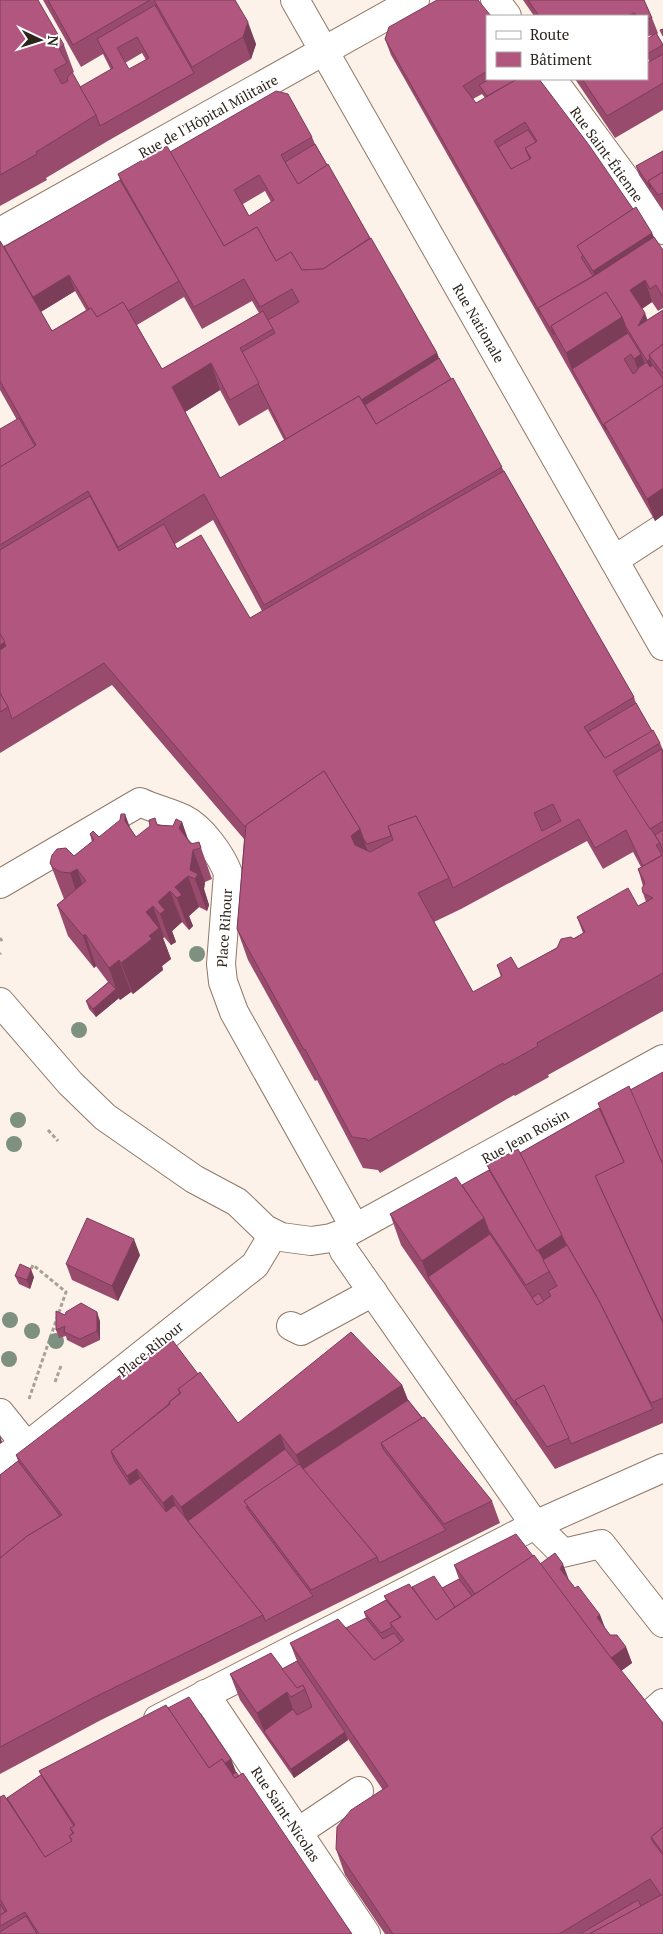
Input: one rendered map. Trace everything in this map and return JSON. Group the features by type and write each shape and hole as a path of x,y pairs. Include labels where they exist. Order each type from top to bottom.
{"street":[{"name":"Rue Nationale","path":"295,0 663,646"},
{"name":"Rue de l'Hôpital Militaire","path":"0,232 416,0"},
{"path":"495,0 506,15"},
{"name":"Rue Saint-Étienne","path":"553,80 663,230"},
{"path":"614,560 663,528"},
{"name":"Place Rihour","path":"0,884 140,802 183,819 194,826 223,862 228,873 221,964 226,993 347,1232 344,1251 536,1525 563,1552 601,1544 663,1624"},
{"path":"0,1002 96,1109 155,1153 204,1185 237,1202 265,1229 281,1237 311,1241 347,1232"},
{"name":"Rue Jean Roisin","path":"347,1232 387,1212 663,1059"},
{"name":"Place Rihour","path":"0,1413 11,1453 32,1443 255,1265 267,1245"},
{"path":"290,1326 300,1331 372,1292"},
{"path":"136,1730 512,1539 536,1525 663,1468"},
{"name":"Rue Saint-Nicolas","path":"205,1694 366,1934"},
{"path":"298,1832 359,1791"}],"path":[{"path":"48,1130 58,1141"},
{"path":"28,1275 33,1265 66,1292 28,1400"}],"building":[{"path":"0,0 38,0 64,45 59,48 67,63 54,70 62,84 68,81 67,78 72,72 96,115 36,152 37,154 0,175"},
{"path":"48,0 150,0 73,45"},
{"path":"154,0 235,0 248,22 243,37 192,67"},
{"path":"437,0 478,0 490,15 486,15 486,72 463,86 476,103 515,80 540,80 589,145 633,209 577,246 583,255 581,257 593,276 538,308 541,314 385,39 389,27","holes":["525,122 537,141 525,148 531,158 511,169 494,141"]},
{"path":"528,0 644,0 652,18 648,19 648,15 637,15 634,13 630,15 538,15"},
{"path":"155,5 194,73 100,126 80,87 113,68 97,39","holes":["137,37 149,58 129,69 117,48"]},
{"path":"656,33 663,45 648,53 648,38"},
{"path":"663,54 663,83 607,116 583,80 648,80 648,62"},
{"path":"488,80 515,80 487,96 479,85"},
{"path":"276,91 288,94 312,137 281,155 298,184 328,164 370,238 323,269 302,270 291,252 276,261 257,227 224,246 170,152","holes":["259,175 274,200 249,216 234,190"]},
{"path":"528,130 536,142 525,148 530,159 511,169 498,147"},
{"path":"315,144 327,165 298,184 285,162"},
{"path":"167,146 224,246 257,227 276,261 291,252 302,270 323,269 371,238 437,353 361,400 359,396 286,439 242,352 275,333 268,320 299,302 292,289 260,307 244,279 194,307 118,174"},
{"path":"663,151 663,172 648,181 651,189 636,166"},
{"path":"663,172 663,193 658,195 648,181"},
{"path":"120,180 179,281 128,311 123,302 97,317 91,308 89,309 69,275 33,297 4,247"},
{"path":"636,207 652,233 593,271 577,246"},
{"path":"654,237 663,250 663,297 656,285 650,289 645,280 630,290 645,313 638,326 663,310 663,344 649,355 650,359 647,361 606,292 551,326 554,335 538,308 594,276"},
{"path":"0,241 52,331 91,308 97,317 123,302 162,369 263,311 273,329 240,348 259,383 230,400 211,363 172,387 220,478 359,396 376,424 453,378 502,467 264,605 204,494 118,547 88,491 0,545 0,467 36,445 0,381"},
{"path":"606,292 622,317 566,353 551,326"},
{"path":"628,333 641,354 634,359 631,354 624,359 633,374 647,362 650,367 653,365 663,379 663,385 604,424 606,430 572,369"},
{"path":"663,344 663,374 649,355"},
{"path":"439,358 451,379 376,424 365,405"},
{"path":"663,385 663,488 647,499 604,424"},
{"path":"19,418 35,446 0,467 0,429"},
{"path":"504,471 634,697 584,727 605,758 653,730 660,743 613,771 660,843 656,845 662,855 643,866 626,830 595,848 579,819 453,888 416,816 388,826 391,836 367,844 360,829 324,771 245,827 104,663 12,719 0,693 0,650 6,646 0,634 0,550 90,496 119,551 164,524 177,549 201,535 250,618","holes":["553,804 561,821 542,831 534,813"]},
{"path":"0,634 5,642 0,645"},
{"path":"0,693 8,707 0,712"},
{"path":"636,703 652,731 605,758 588,732"},
{"path":"662,749 663,821 650,829 616,776"},
{"path":"324,771 360,829 351,836 355,845 370,852 393,840 388,826 416,816 449,878 418,893 473,992 502,976 497,965 511,957 518,969 557,948 561,939 571,937 574,939 585,932 577,917 628,888 638,906 653,898 643,893 642,888 645,883 638,869 663,855 663,973 537,1043 538,1046 504,1065 503,1063 368,1141 367,1139 352,1137 237,929 246,825"},
{"path":"121,814 125,814 125,821 136,837 150,826 149,820 155,818 157,825 173,826 176,819 182,822 179,828 191,844 199,842 201,848 193,850 190,870 198,874 195,879 188,876 175,887 182,895 177,898 170,891 158,902 165,910 160,914 153,906 146,912 159,928 149,936 152,939 121,963 119,960 109,968 85,934 83,936 57,905 86,881 77,869 70,873 61,872 53,868 50,863 52,855 57,849 66,848 74,856 94,840 90,834 93,831 99,837 120,820"},
{"path":"663,830 663,852 655,835"},
{"path":"109,982 116,989 93,1009 86,1001"},
{"path":"663,1072 663,1165 630,1090"},
{"path":"629,1086 663,1165 663,1322 595,1176 624,1162 598,1103"},
{"path":"599,1108 624,1162 595,1176 663,1323 663,1398 651,1403 520,1153"},
{"path":"518,1149 562,1235 537,1251 487,1165"},
{"path":"489,1170 550,1271 526,1285 488,1229 484,1218 462,1185"},
{"path":"456,1177 484,1218 422,1261 390,1214"},
{"path":"87,1218 134,1239 112,1286 66,1264"},
{"path":"490,1234 537,1305 551,1296 548,1291 557,1286 543,1260 567,1245 599,1301 653,1409 571,1444 544,1385 515,1400 517,1406 428,1277"},
{"path":"20,1264 31,1269 27,1280 15,1276"},
{"path":"539,1293 544,1301 537,1305 532,1298"},
{"path":"81,1303 97,1312 97,1331 80,1339 64,1332 65,1326 56,1330 56,1311 65,1315 66,1312"},
{"path":"351,1332 402,1385 296,1455 280,1434 181,1507 172,1495 163,1503 137,1469 127,1476 111,1451 170,1404 169,1402 181,1393 178,1389 200,1372 238,1423"},
{"path":"170,1337 198,1374 178,1389 180,1393 169,1404 111,1451 114,1460 130,1485 140,1478 166,1512 175,1505 263,1615 93,1698 0,1747 0,1558 27,1536 62,1515 16,1455"},
{"path":"544,1385 569,1438 547,1447 515,1400"},
{"path":"408,1400 422,1418 381,1443 383,1449 446,1530 379,1563 377,1557 303,1469"},
{"path":"424,1417 492,1501 444,1524 381,1443"},
{"path":"285,1449 298,1465 244,1501 248,1506 246,1507 313,1596 265,1621 263,1615 188,1521"},
{"path":"18,1461 60,1516 27,1536 0,1558 0,1475"},
{"path":"299,1464 377,1557 311,1590 244,1501"},
{"path":"516,1534 533,1556 475,1594 454,1565"},
{"path":"555,1553 563,1564 560,1569 575,1588 578,1586 600,1615 597,1617 610,1635 617,1635 626,1647 611,1658 540,1564"},
{"path":"534,1555 605,1650 663,1723 663,1827 651,1837 663,1855 663,1894 661,1895 650,1879 559,1934 393,1934 336,1849 337,1827 351,1810 388,1786 290,1643 338,1619 374,1660 404,1640 390,1623 401,1617 384,1596 409,1584 436,1620"},
{"path":"434,1576 455,1607 436,1620 412,1587"},
{"path":"459,1579 472,1596 455,1607 442,1588"},
{"path":"386,1600 400,1617 390,1623 392,1627 381,1633 364,1612"},
{"path":"366,1618 383,1639 394,1633 401,1642 374,1660 346,1628"},
{"path":"271,1653 297,1688 303,1685 305,1689 291,1697 287,1692 257,1713 230,1674"},
{"path":"297,1661 345,1732 291,1769 264,1731 293,1709 297,1715 312,1707 303,1685 297,1688 282,1669"},
{"path":"189,1697 231,1759 225,1763 222,1759 209,1768 168,1708"},
{"path":"166,1705 209,1768 222,1759 235,1778 243,1773 352,1934 39,1934 25,1912 0,1926 0,1915 7,1911 0,1899 0,1797 4,1795 45,1857 72,1840 69,1836 74,1833 70,1828 75,1825 39,1771"},
{"path":"236,1772 239,1776 235,1778 232,1775"},
{"path":"41,1775 74,1826 70,1828 73,1833 69,1836 72,1841 45,1857 7,1798"},
{"path":"663,1827 663,1853 651,1837"},
{"path":"663,1894 663,1934 589,1934"},
{"path":"638,1900 641,1906 589,1934 580,1934"},
{"path":"0,1904 5,1912 0,1915"},
{"path":"26,1916 37,1934 0,1934 0,1932"}]}
